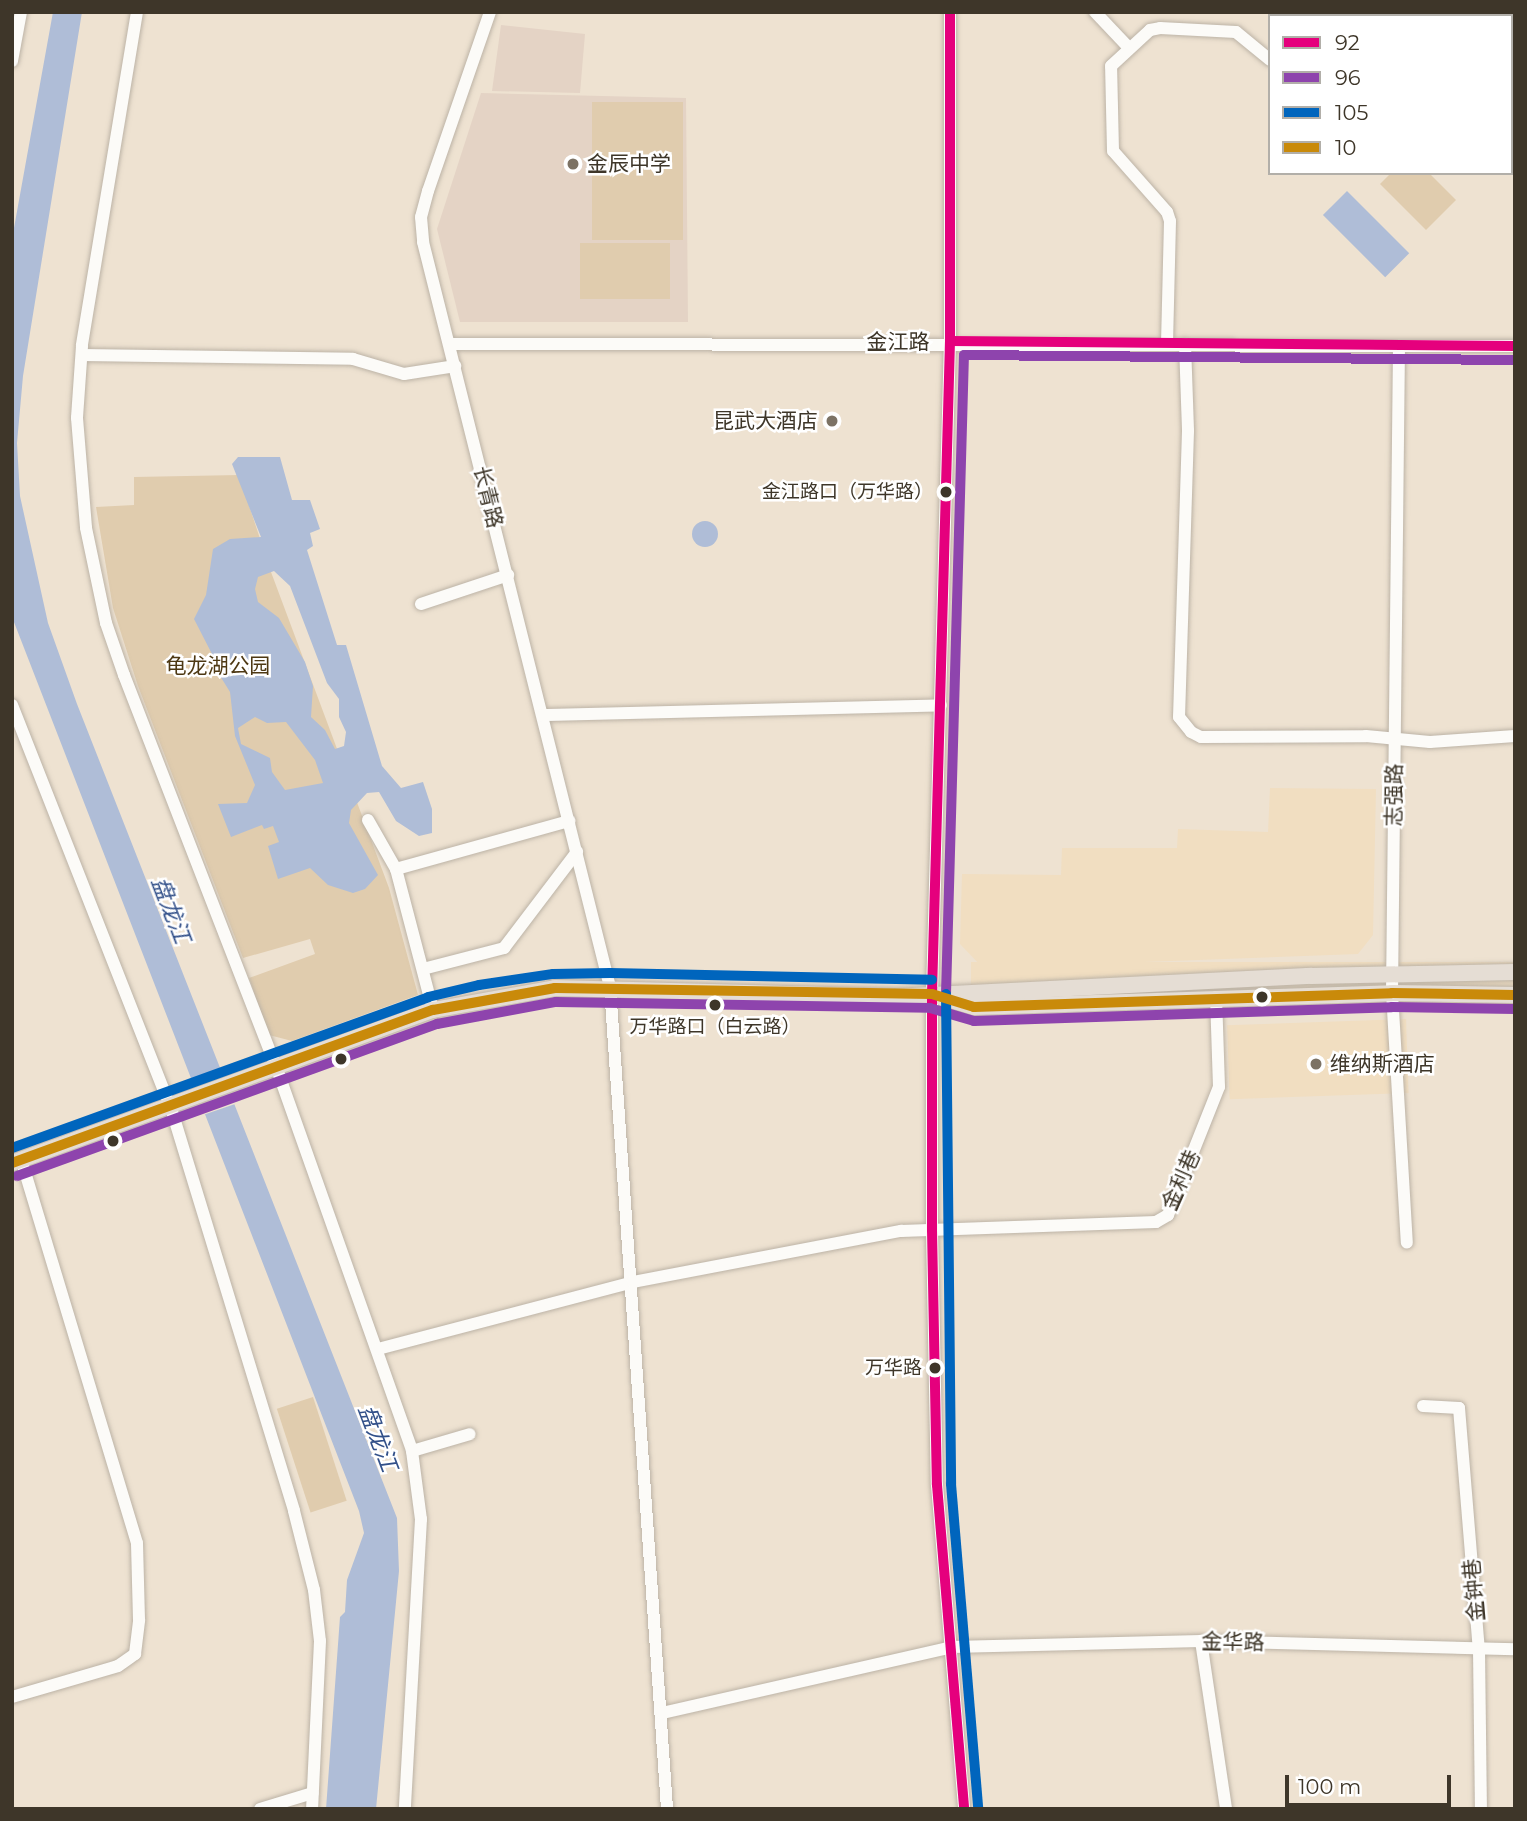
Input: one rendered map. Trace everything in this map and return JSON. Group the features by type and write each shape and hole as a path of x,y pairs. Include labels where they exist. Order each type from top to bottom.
{"main road":[{"path":"17,1161 244,1082 433,1010 555,988 932,995 1515,972"},
{"path":"932,995 974,1007 1392,993 1515,995"}],"street":[{"path":"136,12 82,355 77,418 86,528 106,624 277,1069 412,1451 421,1519 405,1809"},
{"name":"长青路","path":"490,12 421,217 422,242 450,344 610,987 633,1282 667,1809"},
{"path":"950,12 950,341 932,995 932,1230 937,1485 964,1809"},
{"path":"1095,12 1129,48"},
{"path":"12,61 17,18"},
{"path":"1167,344 1167,212 1111,143 1111,66 1129,48 1160,28 1236,32 1268,58"},
{"name":"金江路","path":"450,344 950,341 1515,346"},
{"path":"1185,344 1188,431 1179,717 1201,737 1366,736 1395,741 1488,741 1515,736"},
{"name":"志强路","path":"1399,346 1392,993 1408,1243"},
{"path":"82,355 353,359 404,374 455,366"},
{"path":"421,604 508,575"},
{"path":"12,705 172,1108 294,1511 314,1590 320,1641 312,1809"},
{"path":"543,715 941,705"},
{"path":"368,820 396,869 433,1010"},
{"path":"396,869 569,821"},
{"path":"423,969 504,948 577,852"},
{"name":"金利巷","path":"932,1230 1119,1226 1156,1222 1168,1215 1219,1087 1216,997"},
{"path":"12,1697 118,1666 135,1654 139,1620 137,1543 17,1161"},
{"path":"378,1349 633,1282 901,1231 932,1230"},
{"name":"金钟巷","path":"1423,1406 1459,1408 1479,1650 1481,1809"},
{"path":"412,1451 470,1434"},
{"path":"1201,1641 1226,1809"},
{"name":"金华路","path":"662,1713 951,1647 1201,1641 1515,1649"},
{"path":"260,1809 313,1793"}],"shaded area":[{"path":"501,25 585,34 580,93 492,91"},
{"name":"金辰中学","path":"481,93 686,98 688,322 460,322 437,229"},
{"path":"1270,788 1376,789 1373,935 1358,954 983,968 960,944 962,874 1061,875 1062,848 1177,848 1178,829 1268,832"},
{"path":"971,962 1515,962 1515,1004 971,1004"},
{"path":"1406,1019 1409,1093 1230,1099 1227,1025"}],"green space":[{"path":"592,102 683,102 683,240 592,240"},
{"path":"1389,175 1431,175 1456,200 1426,230 1380,184"},
{"path":"580,243 670,243 670,299 580,299"},
{"name":"龟龙湖公园","path":"239,475 271,572 389,888 418,995 292,1041 269,1035 249,978 315,954 310,939 243,958 138,686 113,608 96,507 134,505 134,477"},
{"path":"313,1397 347,1501 311,1512 277,1409"}],"water":[{"path":"53,12 82,12 23,376 17,443 20,496 48,623 77,704 397,1518 399,1571 376,1809 326,1809 340,1617 345,1612 347,1580 364,1533 359,1511 12,617 12,239"},
{"path":"1347,191 1409,253 1385,277 1323,215"},
{"path":"238,457 280,457 292,500 310,500 320,529 310,533 313,546 307,550 337,645 346,645 382,766 401,788 423,782 432,809 432,833 419,836 396,821 379,792 367,793 351,810 349,823 378,875 365,889 353,893 328,885 310,868 278,879 268,846 279,842 273,826 264,829 262,825 231,837 218,804 247,803 255,785 235,736 230,692 212,663 212,654 194,619 206,595 213,549 230,539 261,537 232,464","holes":["274,571 290,586 327,683 339,699 339,717 346,732 344,746 335,749 325,730 311,717 313,686 305,662 279,618 258,602 255,589 258,577","255,717 267,723 286,722 315,760 323,783 285,790 272,772 270,758 241,744 238,728"]},
{"path":"705,521 714,525 718,534 714,543 705,547 696,543 692,534 696,525"}],"pier":[{"path":"227,1070 238,1103 203,1115 186,1085"}],"transit line":[{"name":"92","path":"950,12 950,341 932,994 932,1230 937,1485 964,1809"},
{"name":"92","path":"950,341 1515,346"},
{"name":"96","path":"946,994 964,355 1515,360"},
{"name":"105","path":"12,1148 428,997 479,985 553,974 610,973 932,980"},
{"name":"10","path":"12,1163 433,1010 555,988 932,994 974,1007 1392,993 1515,995"},
{"name":"105","path":"946,994 951,1484 978,1808"},
{"name":"96","path":"17,1176 437,1024 556,1002 930,1008 974,1021 1392,1007 1515,1009"}],"place":[{"name":"金辰中学","path":"573,164"},
{"name":"昆武大酒店","path":"832,421"},
{"name":"金江路口（万华路）","path":"946,492"},
{"name":"万华路口（白云路）","path":"715,1005"},
{"name":"维纳斯酒店","path":"1316,1064"},
{"name":"万华路","path":"935,1368"}],"water label":[{"name":"盘龙江","path":"171,910"},
{"name":"盘龙江","path":"378,1438"}]}
